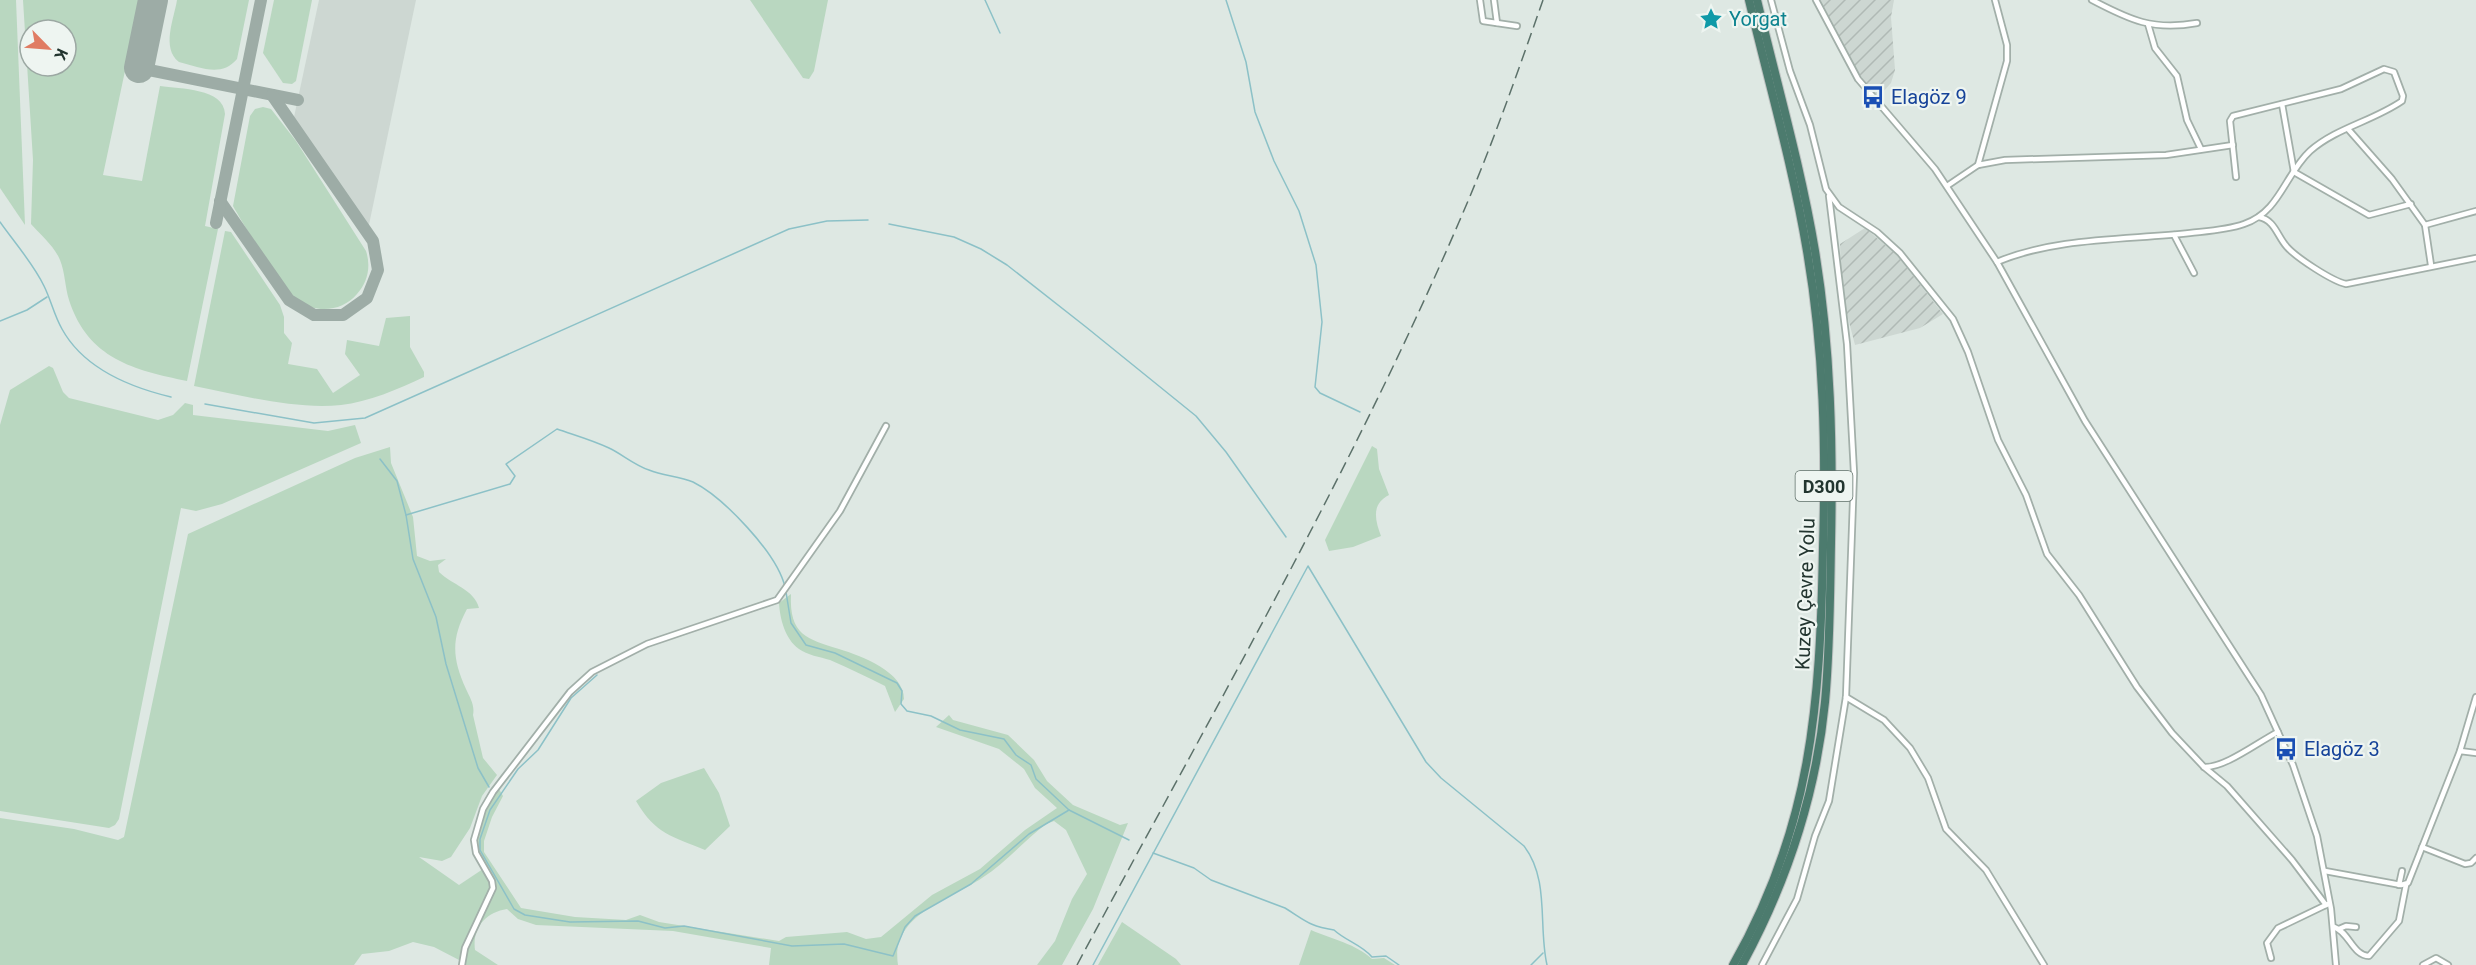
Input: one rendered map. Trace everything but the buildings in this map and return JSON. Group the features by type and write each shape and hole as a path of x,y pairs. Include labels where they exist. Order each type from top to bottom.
{"highway":[{"name":"Kuzey Çevre Yolu","path":"1733,965 1768,895 1785,851 1808,761 1817,702 1821,652 1824,521 1823,393 1808,253 1790,165 1749,0"},
{"name":"Kuzey Çevre Yolu","path":"1742,965 1764,922 1792,853 1818,752 1829,651 1830,394 1815,253 1795,153 1757,0"}],"street":[{"path":"1480,0 1483,21 1517,26"},
{"path":"1494,0 1497,23"},
{"path":"1762,965 1797,899 1815,836 1829,801 1846,696 1854,473 1847,344 1829,194 1810,125 1790,71 1771,0"},
{"path":"1816,0 1858,79 1947,186 1997,262 2070,395 2254,682 2306,800 2325,871 2328,904 2337,928 2336,965"},
{"path":"1978,165 2008,55 1995,0"},
{"path":"2092,0 2148,24 2170,28 2197,23"},
{"path":"2148,24 2155,48 2171,66 2179,82 2187,120 2201,149"},
{"path":"1997,262 2070,244 2232,228 2258,217 2276,201 2294,172 2314,148 2402,101 2403,94 2392,70 2385,69 2350,86 2233,116 2230,121 2236,177"},
{"path":"2282,104 2294,172"},
{"path":"2348,129 2411,204 2425,225 2431,266"},
{"path":"1947,186 1978,165 2042,158 2166,155 2233,145"},
{"path":"2294,172 2369,215 2411,204"},
{"path":"1829,194 1844,211 1869,227 1900,253 1953,319 1968,352 1998,440 2026,495 2047,554 2079,595 2137,687 2180,742 2204,767 2227,786 2328,904"},
{"path":"2425,225 2476,211"},
{"path":"2258,217 2272,223 2288,248 2343,284 2353,285 2431,266 2476,258"},
{"path":"2174,235 2194,273"},
{"path":"462,965 465,948 493,888 492,881 474,844 475,832 483,809 493,792 570,692 598,667 638,648 777,600 796,577 844,504 886,426"},
{"path":"1846,696 1877,714 1910,748 1928,778 1946,829 1986,870 2044,965"},
{"path":"2337,928 2362,955 2369,956 2399,921 2406,885 2460,751 2476,697"},
{"path":"2204,767 2225,764 2249,746 2278,732"},
{"path":"2460,751 2476,753"},
{"path":"2422,847 2465,864 2471,863 2476,858"},
{"path":"2325,871 2406,885"},
{"path":"2399,885 2402,871"},
{"path":"2271,958 2267,943 2276,930 2328,904"},
{"path":"2337,928 2356,927"},
{"path":"2423,965 2436,958 2448,965"}],"shaded area":[{"path":"319,0 416,0 366,239 291,131"},
{"path":"1820,0 1894,0 1891,17 1895,70 1891,83 1881,94 1877,96 1872,92 1850,60"},
{"path":"1865,228 1897,255 1943,314 1920,328 1855,345 1842,295 1840,244"}],"green space":[{"path":"0,0 16,0 25,225 0,188"},
{"path":"23,0 140,0 103,175 142,181 160,86 200,91 217,99 223,105 225,114 205,226 218,229 187,381 131,366 101,349 88,336 77,320 69,300 58,255 31,224 33,160 28,78 78,78 78,18 24,18"},
{"path":"177,0 249,0 237,59 231,65 210,70 179,62 174,56 170,33"},
{"path":"274,0 312,0 296,81 292,84 283,83 263,53"},
{"path":"750,0 828,0 814,71 809,79 803,78"},
{"path":"263,107 271,109 296,141 366,251 368,268 366,279 357,294 345,304 322,309 299,301 283,284 264,257 233,206 250,116 255,109"},
{"path":"225,231 231,232 280,305 284,317 284,333 292,343 288,364 317,369 333,393 360,375 345,354 347,340 379,346 386,318 410,316 410,347 424,372 424,377 373,398 324,406 287,404 194,386"},
{"path":"49,366 53,368 63,392 69,398 158,420 173,415 185,403 193,405 193,415 328,431 355,425 361,443 222,504 196,511 181,508 119,819 109,828 0,811 0,425 10,390"},
{"path":"1372,446 1377,449 1379,469 1389,495 1379,503 1376,513 1381,536 1353,547 1329,551 1325,540"},
{"path":"390,447 391,463 413,517 417,556 430,561 446,559 438,565 439,572 468,592 479,608 467,609 458,630 455,649 461,678 473,705 473,715 483,758 497,775 482,796 470,828 451,857 442,861 419,857 459,885 483,869 477,847 478,828 490,801 499,789 503,796 492,817 484,841 484,852 521,908 575,917 626,920 640,915 659,922 779,941 786,937 847,932 866,939 881,937 932,895 980,869 1025,830 1057,808 1035,788 1024,769 999,749 936,727 949,715 953,720 1008,735 1034,760 1047,781 1073,805 1120,825 1128,823 1093,909 1062,965 1037,965 1055,941 1072,899 1087,874 1066,830 1054,821 1046,824 982,878 939,902 912,921 903,933 898,948 898,965 769,965 771,948 673,931 536,925 518,919 507,909 487,917 478,928 476,935 475,950 498,965 463,965 461,961 434,947 413,942 389,951 362,954 354,965 0,965 0,818 74,829 118,840 124,837 188,534 355,458"},
{"path":"791,594 793,618 802,633 818,642 880,666 897,681 904,699 895,712 885,686 830,660 806,653 794,645 784,628 779,603"},
{"path":"704,768 719,793 730,826 705,850 658,828 636,801 661,783"},
{"path":"1122,922 1176,959 1181,965 1098,965"},
{"path":"1311,930 1351,946 1372,959 1384,958 1395,965 1299,965"}],"waterway":[{"path":"985,0 1000,33"},
{"path":"1226,0 1246,62 1255,112 1274,161 1299,211 1316,265 1322,322 1315,387 1320,393 1360,412"},
{"path":"205,404 314,423 365,418 789,229 827,221 868,220"},
{"path":"0,222 40,277 62,329 82,355 124,382 171,397"},
{"path":"889,224 954,237 981,249 1007,265 1086,327 1196,416 1226,452 1286,537"},
{"path":"0,321 27,310 47,297"},
{"path":"406,515 510,484 515,476 506,464 557,429 609,448 644,468 693,482 705,489 747,527 771,558 785,587"},
{"path":"380,459 397,481 406,515 413,559 436,617 446,664 478,768 489,787"},
{"path":"1093,965 1308,566 1426,762 1441,778 1524,846 1532,859 1540,888 1547,965"},
{"path":"786,592 791,623 806,645 835,653 897,683 902,691 901,704 907,711 931,716 960,730 1004,739 1016,755 1031,765 1036,779 1069,810 1129,840"},
{"path":"597,675 571,698 538,750 518,769 490,810 480,839 480,850 514,909 525,915 570,922 638,921 665,928 684,926 792,946 844,944 893,956 905,927 915,916 971,884 1029,834 1069,810"},
{"path":"1153,853 1194,868 1211,880 1285,908 1313,925 1334,930 1364,949 1372,957 1386,956 1399,965"},
{"path":"1531,965 1543,953"}],"taxiway":[{"path":"216,223 261,0"},
{"path":"139,68 298,100"},
{"path":"220,201 289,300 314,315 343,315 367,298 378,270 373,241 272,95"}],"runway":[{"path":"139,68 153,0"}],"railway":[{"path":"1077,965 1276,597 1371,411 1471,195 1543,0"}],"place":[{"name":"Yorgat","path":"1711,19"},
{"name":"Elagöz 9","path":"1873,97"},
{"name":"Elagöz 3","path":"2286,749"}]}
